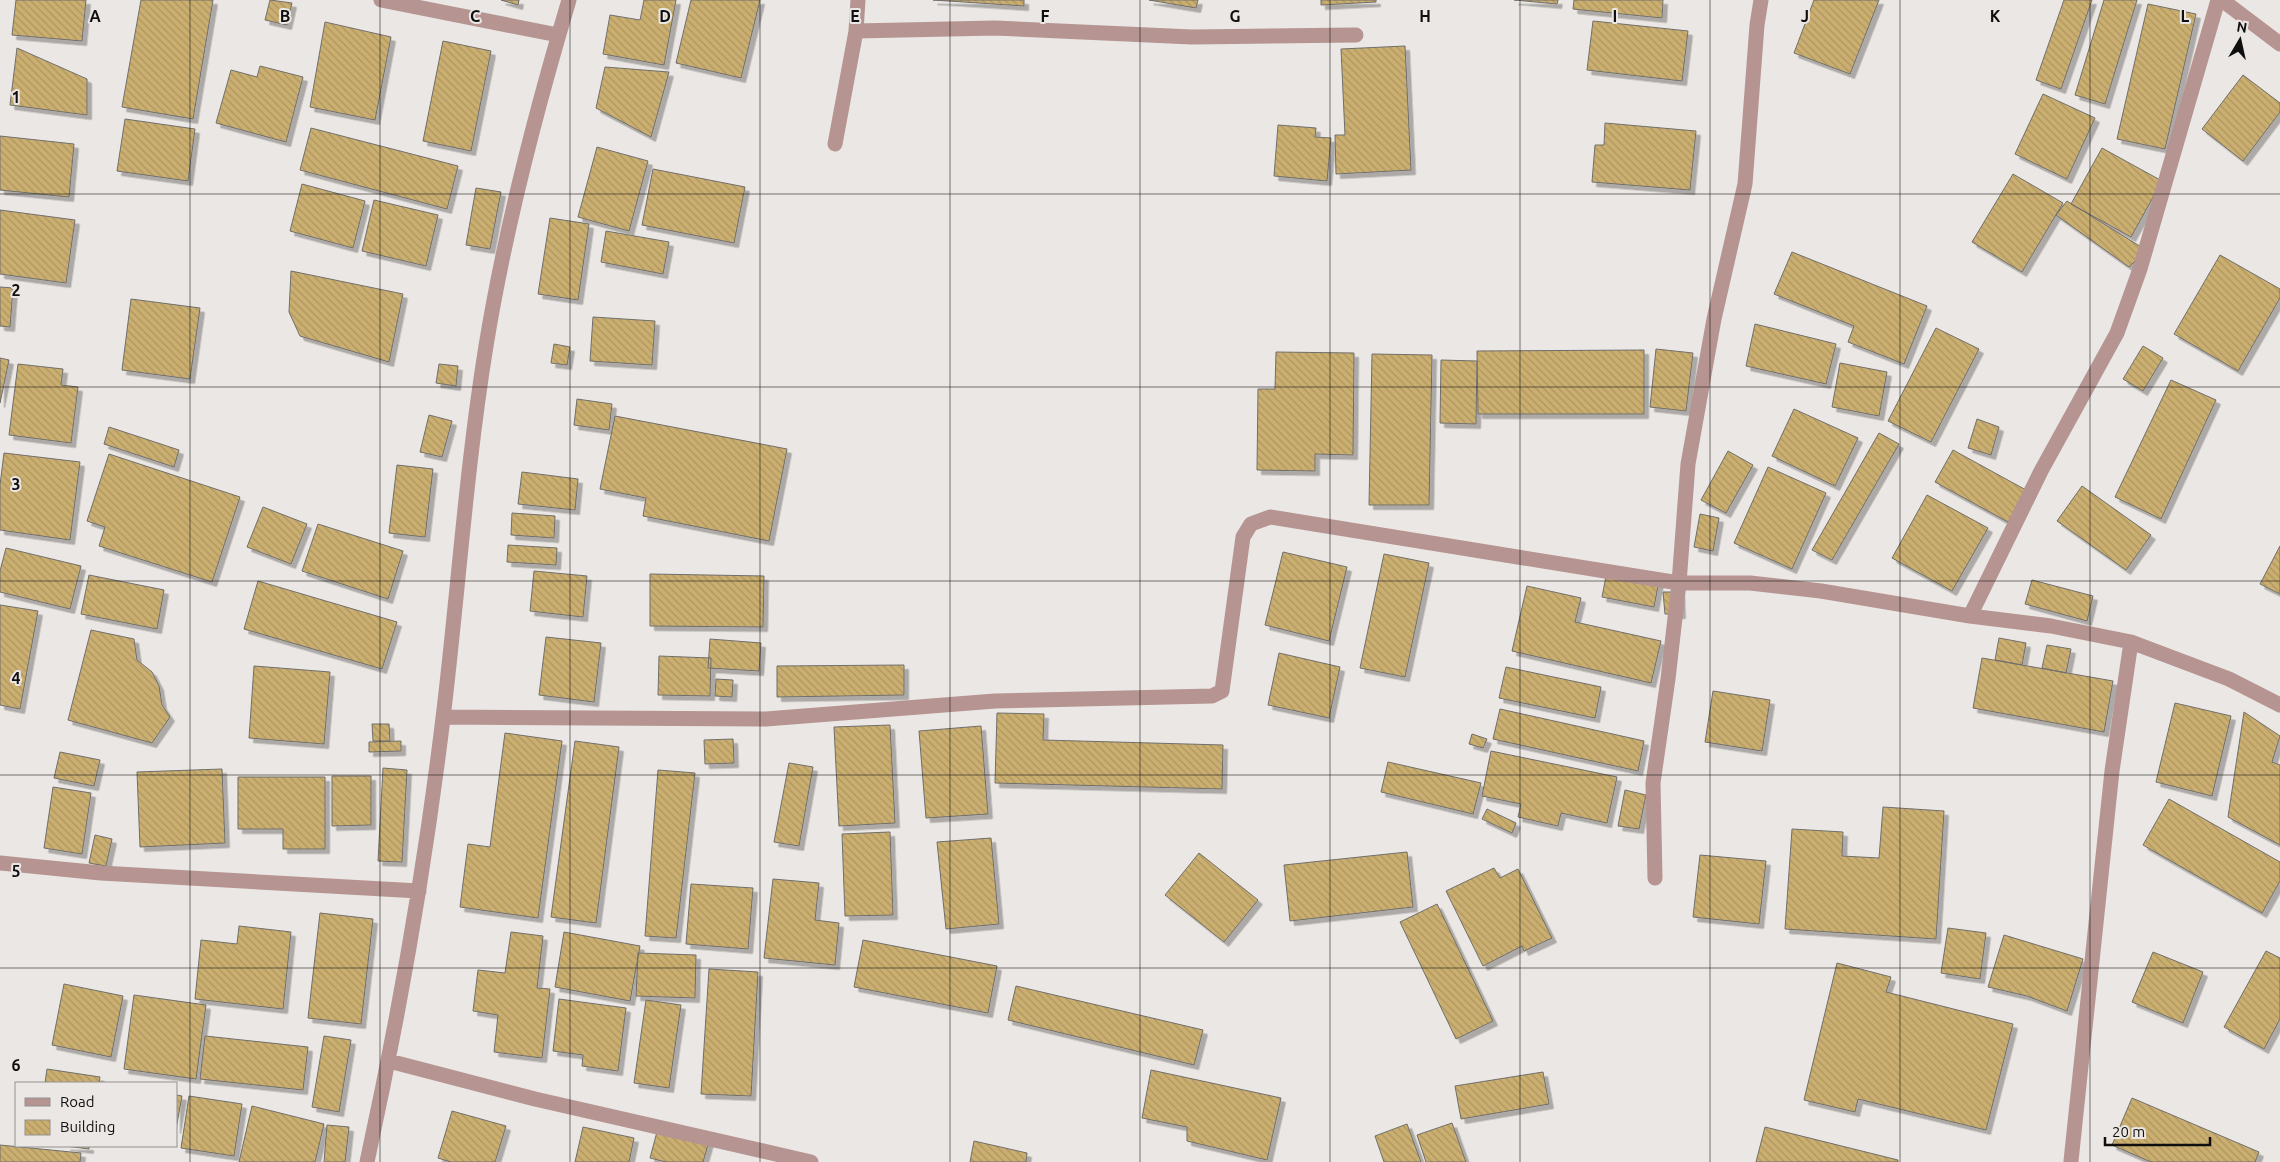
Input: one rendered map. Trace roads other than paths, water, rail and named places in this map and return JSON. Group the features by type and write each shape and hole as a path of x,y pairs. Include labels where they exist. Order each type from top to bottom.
{"street":[{"path":"381,0 558,35"},
{"path":"366,1162 389,1061 419,891 443,717 466,494 486,346 513,203 569,0"},
{"path":"834,144 856,31 858,0"},
{"path":"1655,878 1653,783 1668,679 1679,582 1688,464 1714,319 1745,184 1757,25 1761,0"},
{"path":"1970,616 2041,471 2117,333 2140,269 2220,0 2280,44"},
{"path":"856,31 995,28 1192,37 1356,36"},
{"path":"443,717 766,719 995,701 1212,696 1222,691 1243,537 1250,524 1270,517 1679,582 1750,583 1821,591 1970,616 2051,626 2132,642 2229,678 2280,705"},
{"path":"2071,1161 2112,771 2132,642"},
{"path":"0,863 101,873 419,891"},
{"path":"389,1061 534,1099 811,1162"}]}
